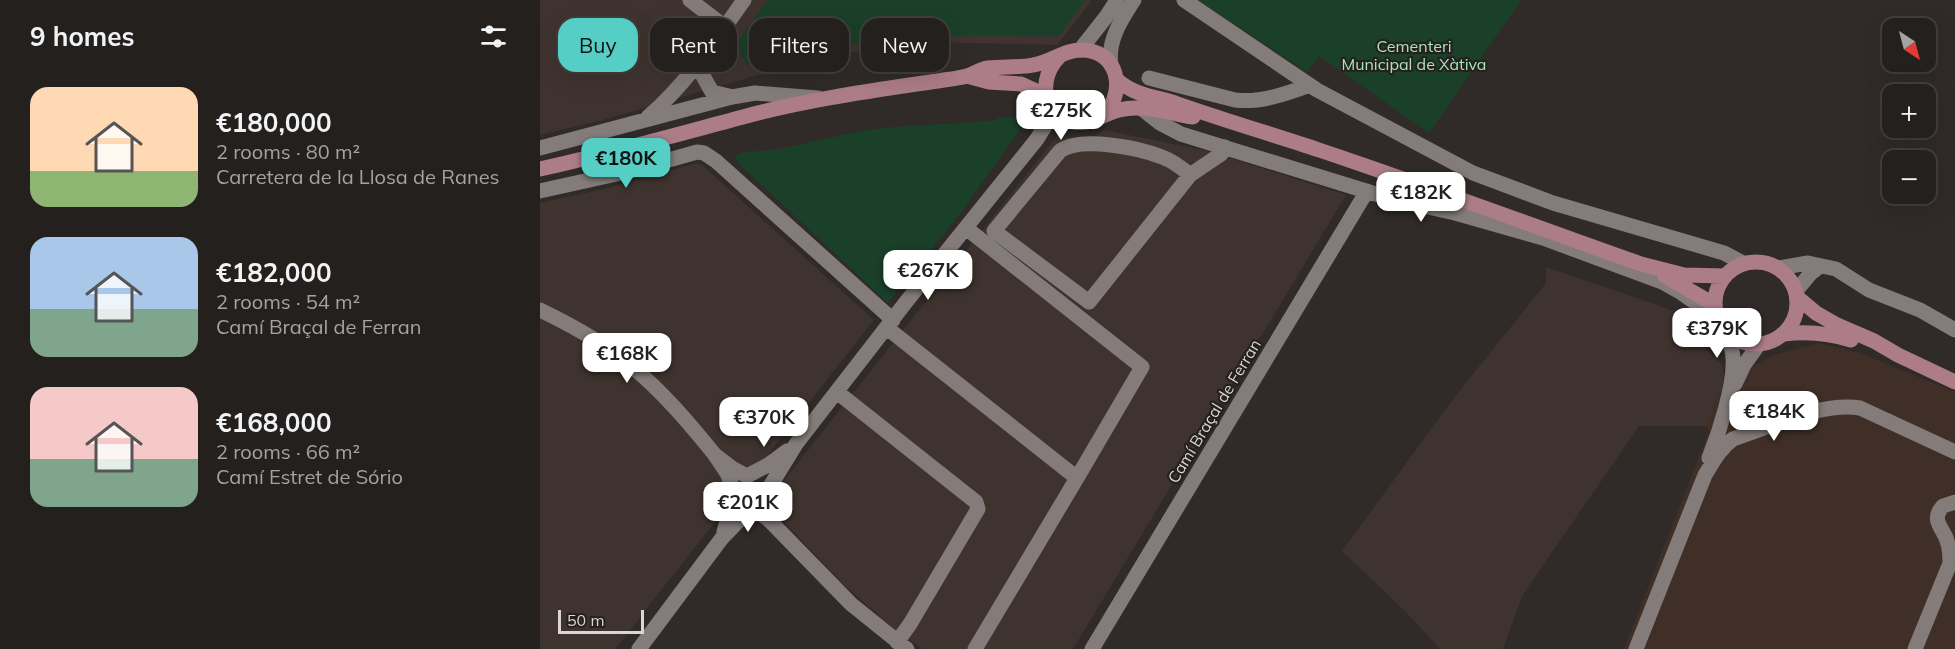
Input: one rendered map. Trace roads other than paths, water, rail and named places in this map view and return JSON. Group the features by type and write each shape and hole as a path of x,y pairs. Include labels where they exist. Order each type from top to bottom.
{"main road":[{"path":"540,169 634,147 758,113 967,76 984,68 1035,65 1070,52 1092,51 1103,57 1125,86 1143,96 1172,102 1226,122 1317,149 1641,264 1684,275 1724,276"},
{"path":"1060,57 1049,70 1046,78 1046,95 1058,114 1073,122 1095,121 1119,110 1141,108 1226,122"},
{"path":"1104,115 1116,99 1114,72"},
{"path":"967,76 989,82 1021,84 1046,95"},
{"path":"1719,318 1719,285 1724,276 1743,263 1755,261 1767,263 1778,267 1792,282 1796,294 1794,317 1784,334"},
{"path":"1641,264 1683,286 1719,318 1735,339 1760,344 1772,341 1784,334 1810,331 1832,334 1898,355"},
{"path":"1796,294 1823,317 1874,340 1898,355 1955,382"}],"street":[{"path":"690,0 713,18"},
{"path":"731,18 744,0"},
{"path":"1080,50 1117,0"},
{"path":"1114,72 1109,53 1112,39 1134,0"},
{"path":"1184,0 1313,88 1473,173 1553,203 1724,253 1743,263"},
{"path":"645,119 690,72"},
{"path":"702,72 712,92 732,97"},
{"path":"1149,78 1248,102 1313,88"},
{"path":"540,148 645,119 755,93 830,99"},
{"path":"1141,108 1160,123 1181,134 1367,191 1543,238 1639,273 1680,292 1719,318 1732,348 1733,367 1724,422 1708,460 1705,476"},
{"path":"639,649 722,537 760,501 796,444 1058,114"},
{"path":"1190,175 1174,163 1146,153 1096,144 1065,147 994,231 1089,302 1190,175 1221,154 1225,147"},
{"path":"540,191 630,171 697,152 704,153 717,161 890,324 1077,478"},
{"name":"Camí Braçal de Ferran","path":"1092,649 1367,191"},
{"path":"966,228 1142,367 975,649"},
{"path":"1778,267 1808,263 1836,269 1869,290 1920,309 1955,330"},
{"path":"1796,294 1811,273 1819,267"},
{"path":"540,310 593,338 630,364 668,400 715,455 727,473 739,503 760,501"},
{"path":"1714,459 1735,383 1744,365 1760,344"},
{"path":"715,455 732,468 761,482 764,486 760,501 770,520 851,604 902,645 910,624 978,509 976,502 837,393"},
{"path":"1731,398 1736,415 1740,421 1748,424 1758,425 1847,406 1860,408 1955,452"},
{"path":"1636,649 1705,476 1714,459 1727,443 1793,418"},
{"path":"1724,422 1730,432 1745,435"},
{"path":"722,537 738,481 768,465 796,444"},
{"path":"1915,649 1952,558 1949,534 1938,526 1938,513 1943,506 1955,502"}],"park label":[{"name":"Cementeri Municipal de Xàtiva","path":"1414,55"}]}
